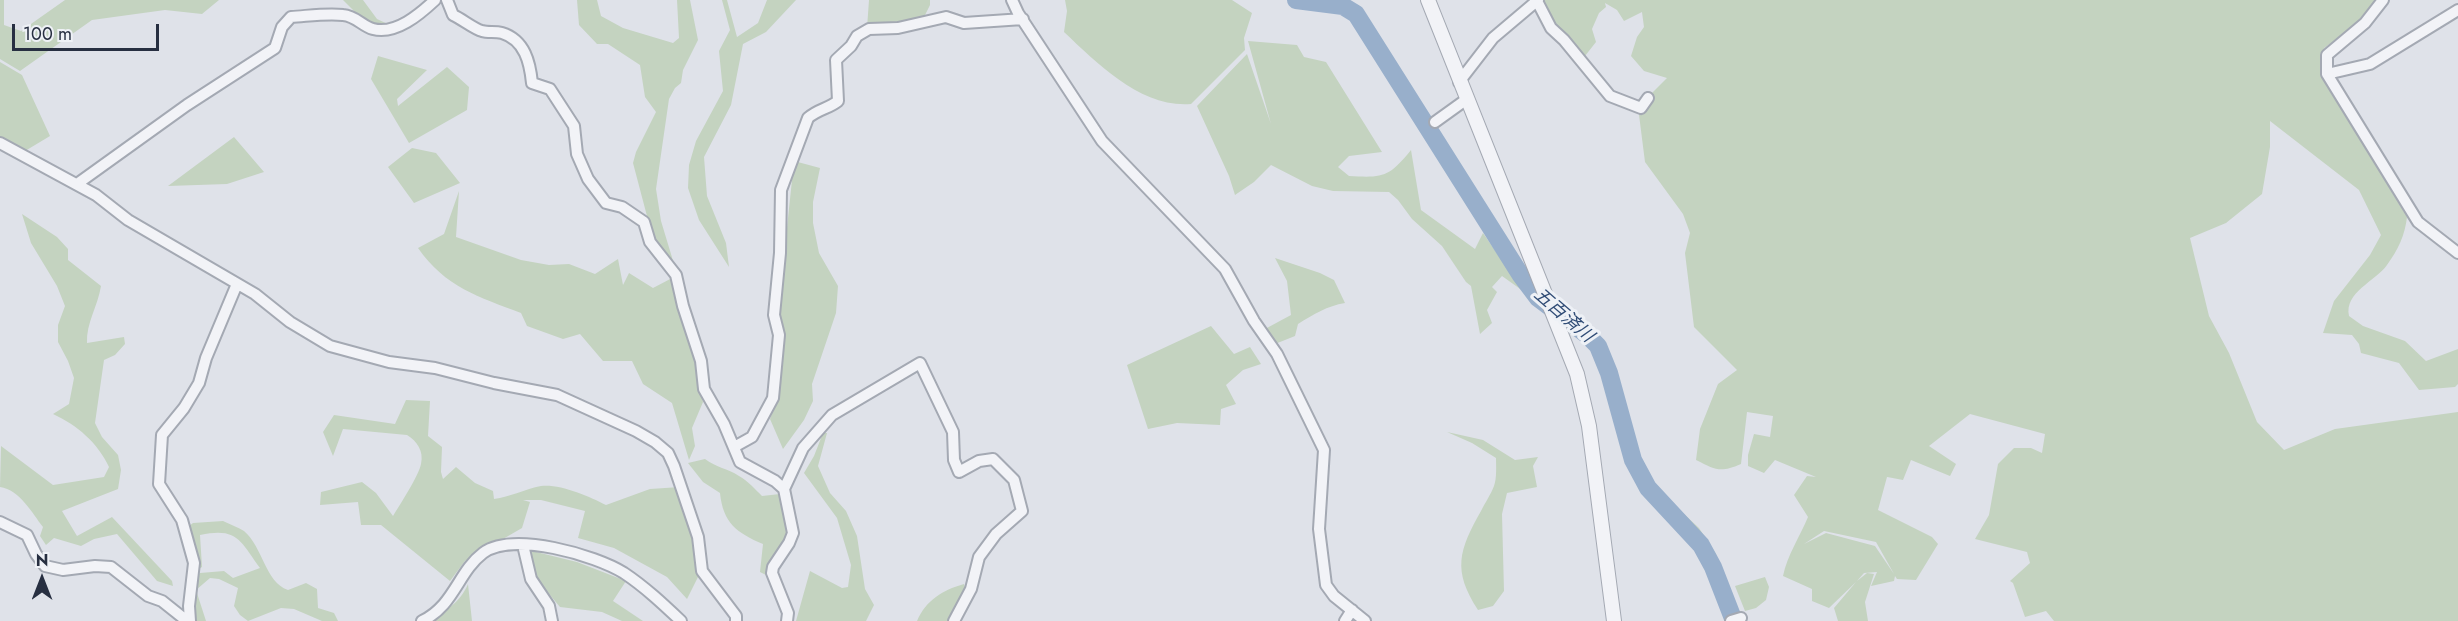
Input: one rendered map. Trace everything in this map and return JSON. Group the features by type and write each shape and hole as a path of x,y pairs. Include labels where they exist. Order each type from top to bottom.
{"street":[{"path":"77,184 187,105 275,48 282,27 291,17 343,15 356,18 372,29 390,29 415,18 435,0"},
{"path":"447,0 453,15 466,20 480,31 503,33 519,43 530,61 532,83 550,89 574,126 577,154 588,179 606,203 622,207 644,222 650,242 676,275 683,306 701,361 704,389 724,424 740,462 775,481 784,489"},
{"path":"1012,0 1102,141 1225,269 1254,321 1277,354 1324,450 1319,529 1326,585 1334,596 1365,621"},
{"path":"1428,0 1577,374 1586,405 1614,621"},
{"path":"1460,82 1493,38 1538,0 1551,28 1564,40 1610,96 1641,108 1648,98"},
{"path":"2383,0 2365,23 2327,55 2327,74 2418,222 2458,253"},
{"path":"2327,74 2370,64 2458,10"},
{"path":"734,447 752,437 773,398 779,335 774,315 780,253 780,190 808,118 817,110 830,108 838,101 836,60 851,46 857,36 869,29 898,28 946,17 964,22 1023,19"},
{"path":"1436,122 1467,99"},
{"path":"0,143 96,195 128,220 255,294 290,322 330,346 390,362 435,368 494,383 557,395 655,442 668,453 674,466 698,537 702,572 736,616 736,621"},
{"path":"188,621 194,563 183,520 159,484 162,435 184,408 199,383 206,358 237,284"},
{"path":"787,621 788,613 772,573 772,567 789,543 793,533 784,489 802,448 832,415 920,363 953,432 954,460 959,472 979,461 993,459 1014,480 1022,511 996,534 979,557 971,589 954,621"},
{"path":"0,522 27,535 45,566 63,570 95,566 111,567 148,596 162,601 188,621"},
{"path":"422,621 449,600 473,562 485,552 501,546 523,545 560,550 600,562 623,572 644,587 681,621"},
{"path":"523,545 531,579 549,606 552,621"},
{"path":"1345,621 1352,610"}],"green space":[{"path":"0,0 4,0 4,25 21,31 65,0 219,0 202,14 165,10 92,20 20,71 0,59"},
{"path":"343,0 363,0 377,19 394,27 372,29"},
{"path":"577,0 597,0 601,16 623,28 673,43 679,38 677,0 690,0 698,40 683,70 681,83 669,99 656,189 661,221 674,264 652,235 633,163 656,112 645,97 640,65 608,44 597,44 579,25"},
{"path":"722,0 727,0 737,37 758,23 767,0 796,0 766,32 743,44 731,105 704,157 707,196 726,243 729,267 699,220 688,188 689,165 696,141 723,91 719,51 730,30"},
{"path":"869,0 930,0 930,5 923,19 867,28"},
{"path":"1065,0 1232,0 1252,13 1244,38 1245,50 1191,104 1173,103 1155,99 1122,82 1064,32 1067,11"},
{"path":"1542,0 2377,0 2358,24 2324,48 2321,75 2407,217 2403,236 2394,254 2382,271 2351,300 2349,316 2363,326 2405,341 2426,361 2458,349 2458,384 2455,387 2419,390 2399,363 2361,353 2359,344 2352,335 2323,333 2334,301 2370,255 2381,235 2359,190 2270,121 2270,147 2262,194 2226,223 2190,238 2209,316 2229,353 2257,422 2284,450 2335,429 2458,412 2458,621 2054,621 2046,611 2025,617 2013,583 2010,581 2030,563 2027,552 1975,539 1989,515 1998,464 2014,448 2031,448 2042,453 2045,434 1970,414 1929,446 1956,464 1950,476 1911,460 1903,480 1882,476 1887,477 1878,510 1932,537 1938,544 1916,580 1897,579 1895,576 1894,581 1871,586 1877,572 1864,573 1857,581 1867,573 1874,574 1865,602 1868,621 1838,621 1834,608 1856,582 1829,608 1812,601 1812,589 1783,576 1808,517 1794,495 1807,476 1816,477 1775,460 1764,473 1748,466 1748,455 1754,434 1770,437 1773,416 1747,412 1741,464 1728,469 1718,469 1696,460 1700,429 1718,384 1737,370 1694,327 1685,253 1690,233 1683,214 1645,162 1638,107 1667,78 1644,71 1631,56 1637,37 1644,27 1642,12 1624,21 1617,10 1605,3 1606,7 1599,13 1592,29 1596,42 1585,56 1551,28","holes":["1824,531 1876,542 1894,574 1875,546 1826,533 1804,544"]},
{"path":"1248,41 1297,45 1304,57 1326,62 1382,152 1349,156 1338,167 1349,176 1370,177 1385,174 1397,166 1411,150 1421,210 1475,249 1483,233 1523,291 1502,276 1492,287 1497,292 1487,310 1492,323 1480,334 1471,286 1442,246 1412,219 1389,192 1333,191 1312,186 1271,165 1254,182 1235,195 1229,176 1197,106 1247,54 1271,124"},
{"path":"378,56 427,70 397,99 398,106 447,67 469,87 467,110 409,143 371,79"},
{"path":"0,62 22,75 50,136 20,154 0,143"},
{"path":"234,137 264,172 227,184 168,186"},
{"path":"412,148 436,153 460,183 414,203 388,167"},
{"path":"794,161 820,168 813,202 813,223 819,253 838,286 836,313 812,384 813,401 804,420 783,449 770,419 778,395 778,313"},
{"path":"459,191 456,237 521,260 549,265 569,264 595,274 618,259 623,285 629,273 653,288 674,277 697,357 703,402 692,428 695,446 689,460 672,403 643,384 632,361 603,361 580,334 563,339 527,326 521,313 464,289 428,261 418,248 444,234"},
{"path":"22,214 57,237 68,249 68,260 101,286 88,328 87,343 124,337 125,344 115,355 104,360 95,423 102,437 118,455 121,470 118,489 62,511 77,536 112,517 172,581 173,586 157,581 117,534 94,539 81,546 54,538 46,545 40,536 43,527 30,509 14,493 0,487 1,446 53,485 104,477 109,467 99,450 86,436 53,414 69,404 74,378 58,342 58,325 65,306 57,286 31,243"},
{"path":"1275,258 1334,280 1345,303 1326,308 1298,324 1295,336 1275,344 1265,329 1291,315 1287,281"},
{"path":"1559,309 1593,336 1613,364 1639,461 1654,486 1699,528 1716,554 1730,596 1743,621 1729,621 1708,568 1692,541 1661,511 1634,473 1598,352 1566,322"},
{"path":"1211,326 1234,354 1250,347 1261,364 1243,370 1226,385 1236,404 1221,409 1220,425 1177,423 1148,429 1127,365"},
{"path":"406,400 430,401 428,436 442,447 443,479 456,467 475,483 493,491 494,499 535,487 549,486 574,491 606,505 650,489 680,487 688,512 700,573 687,599 667,577 614,548 578,538 585,511 541,500 523,500 530,502 522,528 465,561 450,581 381,525 361,525 358,502 320,505 321,492 362,482 376,493 393,516 420,469 422,459 417,443 407,435 343,429 333,456 323,432 334,415 395,424"},
{"path":"1447,432 1483,440 1515,460 1538,457 1533,466 1537,487 1507,493 1502,514 1504,591 1493,606 1478,610 1464,583 1462,560 1473,525 1494,486 1496,458 1472,443"},
{"path":"823,433 827,433 818,466 830,493 846,511 857,536 865,589 874,605 866,621 796,621 810,571 842,588 848,587 851,565 837,518 804,473"},
{"path":"705,459 742,478 762,496 780,494 787,525 787,537 769,564 766,575 760,572 763,544 746,536 733,526 724,512 720,493 703,482 688,463"},
{"path":"223,521 244,531 256,546 269,572 280,586 288,590 306,583 317,589 318,608 334,613 338,621 322,621 294,609 281,608 248,621 234,606 238,588 219,579 210,578 196,590 206,621 197,621 193,617 193,580 200,573 224,571 233,578 260,568 237,538 223,533 213,533 200,535 202,567 197,570 189,526 193,523"},
{"path":"524,549 577,562 626,581 613,601 643,621 622,621 602,612 560,607 534,576"},
{"path":"1765,577 1769,587 1766,600 1756,608 1745,611 1735,586"},
{"path":"468,584 472,621 429,621 457,601"},
{"path":"964,584 966,590 957,610 947,621 917,621 925,607 936,597"}],"waterway":[{"name":"五百済川","path":"1296,0 1343,6 1356,14 1520,274 1538,298 1586,334 1598,346 1609,373 1633,460 1648,488 1701,545 1713,567 1734,621"}]}
